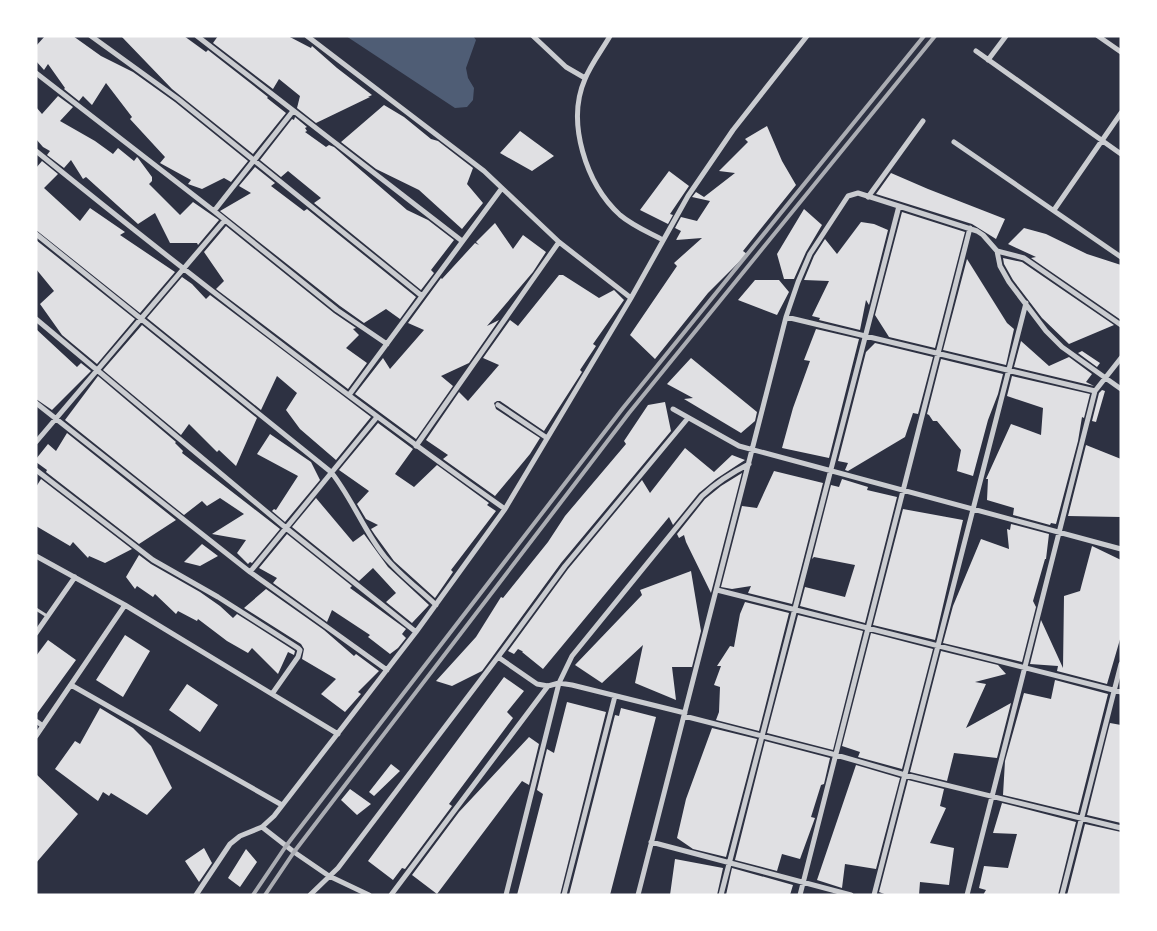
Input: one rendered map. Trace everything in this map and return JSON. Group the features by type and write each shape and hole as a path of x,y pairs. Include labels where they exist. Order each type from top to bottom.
{"street":[{"path":"91,36 178,99 422,296"},
{"path":"197,36 462,241"},
{"path":"308,36 484,171 560,242 631,298"},
{"path":"533,36 566,67 585,78"},
{"path":"610,36 585,78 578,111 578,128 586,161 606,198 620,214 636,226 663,240"},
{"path":"196,895 230,844 240,836 262,827 282,805 416,632 505,509 631,298 688,196 733,130 808,36"},
{"path":"988,60 1006,36"},
{"path":"1098,36 1121,52"},
{"path":"976,52 1121,154"},
{"path":"36,73 214,211 337,310 387,344"},
{"path":"214,211 293,111"},
{"path":"1054,210 1121,113"},
{"path":"868,197 923,121"},
{"path":"954,142 1121,257"},
{"path":"36,151 183,270 416,446 505,509"},
{"path":"349,395 502,188"},
{"path":"638,895 786,318 810,254 848,196 855,193 970,228 983,235 997,251 1004,274 1046,331 1062,347 1121,389"},
{"path":"721,895 899,206"},
{"path":"36,442 225,220"},
{"path":"800,895 970,228"},
{"path":"36,234 331,472 342,486 384,556 436,605"},
{"path":"416,446 560,242"},
{"path":"997,251 1024,258 1121,326"},
{"path":"874,895 1026,303"},
{"path":"786,318 1095,391"},
{"path":"36,319 286,528 416,632"},
{"path":"967,895 1095,391 1121,358"},
{"path":"36,404 250,572 386,670"},
{"path":"498,405 547,438"},
{"path":"673,409 726,440 752,450 1121,549"},
{"path":"250,572 377,417"},
{"path":"310,895 330,876 498,657 565,566 688,418"},
{"path":"506,895 559,683 572,656 702,496 732,472 749,464"},
{"path":"36,470 153,560 203,588 298,648 300,650 298,657 272,694"},
{"path":"36,556 126,605 338,734"},
{"path":"36,633 75,576"},
{"path":"717,590 1121,692"},
{"path":"36,736 126,605"},
{"path":"498,657 537,684 548,686 559,683 615,696 905,775 1121,828"},
{"path":"1062,895 1121,664"},
{"path":"71,685 282,805"},
{"path":"391,895 548,686"},
{"path":"564,895 615,696"},
{"path":"36,721 43,726"},
{"path":"262,827 294,852 330,876 369,895"},
{"path":"651,842 851,895"}],"lane":[{"path":"36,609 47,617"}],"water":[{"path":"346,36 473,36 476,40 466,68 468,78 474,88 473,100 467,107 455,108"}],"building":[{"path":"45,36 73,36 101,56 133,72 175,102 248,161 231,182 224,178 202,189 188,184 191,180 160,163 165,157 130,119 132,117 106,83 92,105 83,96 79,101 64,89 48,64 44,70 36,61 36,46"},
{"path":"121,36 184,36 206,52 208,50 286,113 253,154 172,89"},
{"path":"218,36 288,36 311,48 312,46 372,95 316,123 297,108 300,96 279,79 273,89 213,43"},
{"path":"58,96 73,107 60,121 95,141 113,154 118,148 134,161 137,157 152,177 152,181 149,184 180,215 193,202 219,220 198,245 197,243 170,243 155,213 138,224 86,177 83,179 71,160 64,168 47,155 50,151 43,147 36,139 36,107 42,114"},
{"path":"384,105 404,117 431,139 438,141 473,168 467,184 483,203 462,229 419,190 376,169 341,142"},
{"path":"295,117 307,127 305,132 326,147 329,145 334,147 407,210 428,220 454,240 431,270 434,273 421,290 314,203 321,198 288,171 281,177 260,160"},
{"path":"767,126 782,161 796,185 743,251 747,254 708,293 655,359 630,335 677,266 674,263 702,238 676,240 681,231 675,228 681,217 697,221 710,201 692,197 696,192 704,197 735,173 719,171 748,142 745,139"},
{"path":"520,131 554,156 532,171 500,153"},
{"path":"42,161 58,174 44,188 80,221 90,208 125,232 120,235 175,272 140,313 36,230 36,168"},
{"path":"255,167 275,183 271,186 304,211 307,209 416,297 400,319 386,309 364,323 220,211 251,193 239,186"},
{"path":"669,171 689,186 670,214 673,215 668,224 640,210"},
{"path":"891,173 1005,219 996,239 972,224 876,194"},
{"path":"804,209 822,225 806,252 794,279 784,279 777,254"},
{"path":"902,212 965,232 935,348 889,337 875,315"},
{"path":"861,222 874,224 888,230 869,305 866,300 860,330 819,320 820,318 812,316 829,281 804,280 814,256 825,239 837,254"},
{"path":"495,223 513,249 523,235 546,252 533,272 487,326 499,320 469,363 441,376 453,386 416,439 355,394 383,358 390,369 424,330 408,323 441,278 475,243 479,245 476,242"},
{"path":"226,226 334,313 356,328 353,329 359,335 346,348 367,363 348,389 216,289 224,281 204,252"},
{"path":"1024,228 1046,234 1087,254 1121,265 1121,320 1031,258 1036,257 1008,244"},
{"path":"36,240 135,319 97,364 62,335 40,304 54,291 36,269"},
{"path":"1003,258 1022,262 1114,325 1069,344 1042,318 1013,280 1004,264"},
{"path":"967,259 1007,323 1014,329 1006,365 943,350"},
{"path":"559,275 563,275 599,298 614,290 624,300 593,344 596,346 580,370 582,372 544,431 500,401 494,403 496,409 540,438 530,454 495,496 443,459 448,455 426,440 459,392 468,401 499,365 483,358 510,320 518,326"},
{"path":"182,277 192,284 206,299 210,295 371,417 336,460 300,429 286,410 297,393 277,376 261,410 147,318"},
{"path":"755,280 779,280 789,292 777,315 738,300"},
{"path":"142,325 257,418 236,466 219,450 217,452 189,424 181,435 103,370"},
{"path":"36,329 77,367 81,363 91,371 52,410 36,399"},
{"path":"816,329 859,339 829,458 782,448 793,408 810,361 804,360"},
{"path":"1021,341 1049,366 1069,357 1092,374 1086,382 1094,386 1014,367"},
{"path":"875,343 933,357 918,414 913,413 905,437 848,471 845,470 848,463 838,461 866,352"},
{"path":"1082,351 1100,363 1097,367 1078,353"},
{"path":"691,358 757,412 755,421 741,433 684,399 693,398 667,384"},
{"path":"941,359 1003,374 973,476 957,471 961,450 937,421 933,421 927,414"},
{"path":"98,376 176,442 183,451 182,453 280,529 252,563 248,564 237,553 246,540 212,534 244,514 220,498 207,506 202,501 184,515 65,420"},
{"path":"1012,376 1090,394 1084,418 1082,417 1078,441 1056,524 1051,523 1050,525 1013,515 1014,508 987,500 988,479 986,479 1011,424 1041,435 1043,408 1007,396"},
{"path":"1102,390 1105,391 1096,422 1092,421 1099,393"},
{"path":"665,402 671,431 561,563 482,671 452,686 436,681 476,637 501,597 503,598 548,542 565,516 626,444 624,441 648,405"},
{"path":"378,423 413,449 395,474 414,487 437,465 489,503 487,505 496,511 451,570 453,572 435,598 394,561 371,529 378,525 366,519 357,504 369,491 339,470"},
{"path":"67,433 176,520 139,544 46,472 47,470 36,462 36,459 48,444 56,451"},
{"path":"270,434 311,462 320,480 285,522 272,511 276,510 298,476 257,454"},
{"path":"1086,445 1121,459 1121,517 1068,516"},
{"path":"685,448 714,472 732,455 745,460 699,493 673,525 669,517 543,669 523,651 518,649 514,654 508,651 568,569 642,480 650,493"},
{"path":"774,471 823,483 792,604 748,593 751,586 732,589 721,587 742,506 757,508"},
{"path":"742,473 711,593 684,535 679,538 677,534 705,499"},
{"path":"41,479 132,549 105,563 89,556 88,558 73,542 70,546 36,526 36,487"},
{"path":"842,479 868,487 867,490 897,497 865,623 800,606 805,587 845,597 855,565 814,557 812,559 831,485 839,487"},
{"path":"316,498 353,542 364,534 388,567 429,605 412,623 386,602 396,593 373,568 359,581 292,527"},
{"path":"903,509 963,520 935,640 873,625"},
{"path":"1011,524 1049,534 1046,559 1033,601 1036,607 1022,662 943,643 953,606 981,539 1009,549 1007,529 1010,530"},
{"path":"287,534 352,586 350,588 406,629 402,634 406,638 398,648 390,654 368,637 370,635 332,610 327,622 273,583 277,578 259,568"},
{"path":"202,544 218,556 200,566 184,562"},
{"path":"1092,546 1121,560 1121,636 1107,684 1057,671 1058,666 1030,664 1041,620 1063,668 1064,596 1080,591"},
{"path":"139,555 200,592 233,618 237,614 295,651 294,655 288,652 278,674 252,648 248,653 227,641 198,619 197,621 178,611 176,614 155,594 153,597 137,586 135,589 126,577"},
{"path":"691,571 701,631 692,667 672,667 676,700 635,683 643,645 602,683 575,665 642,595 640,590"},
{"path":"266,589 324,630 354,656 356,654 379,671 358,692 361,694 345,712 321,694 336,679 302,659 304,649 301,644 244,608"},
{"path":"745,602 789,613 759,731 716,720 719,712 720,687 714,685 721,666 717,666 730,646 734,647 740,614"},
{"path":"798,615 863,631 833,750 767,733"},
{"path":"871,633 933,649 902,769 858,757 860,752 842,746"},
{"path":"125,635 150,651 123,697 96,680"},
{"path":"48,640 76,660 36,715 36,656"},
{"path":"941,651 998,665 1006,674 975,682 986,684 966,728 1011,703 997,758 954,753 947,781 910,772"},
{"path":"504,677 524,691 507,712 513,718 449,804 452,806 405,869 402,868 393,880 368,861"},
{"path":"1055,680 1108,694 1078,813 1003,795 1005,761 1024,693 1051,699"},
{"path":"187,684 218,705 200,732 169,710"},
{"path":"567,702 606,712 560,895 517,895 543,794 537,790 547,749 554,753"},
{"path":"100,708 133,728 151,746 172,788 147,815 111,793 109,796 103,792 98,801 55,769 75,741 80,744"},
{"path":"621,708 656,717 610,895 569,895 615,715 619,716"},
{"path":"1110,723 1121,725 1121,823 1087,815"},
{"path":"712,728 757,739 726,857 693,849 677,838 686,799"},
{"path":"529,737 539,744 529,785 522,781 437,894 412,875 459,812"},
{"path":"765,741 830,758 824,784 821,785 811,817 815,818 800,859 782,854 777,871 735,860"},
{"path":"391,764 400,771 374,796 369,792"},
{"path":"856,765 900,778 876,869 845,864 842,888 817,880"},
{"path":"36,774 78,814 36,863"},
{"path":"908,780 944,789 940,806 946,808 930,843 954,848 949,885 920,882 919,895 887,895 879,892"},
{"path":"350,789 371,804 357,815 341,800"},
{"path":"1002,803 1076,822 1058,895 983,895 986,890 979,888 984,866 1008,868 1017,834 993,833"},
{"path":"1085,824 1121,832 1121,895 1067,895"},
{"path":"204,848 212,863 199,882 185,861"},
{"path":"246,849 257,862 240,887 228,878"},
{"path":"675,859 723,868 717,895 670,895"},
{"path":"732,868 793,885 790,895 726,895"}],"railway":[{"path":"253,895 286,846 623,408 924,36"},
{"path":"265,895 294,852 629,413 935,36"}]}
